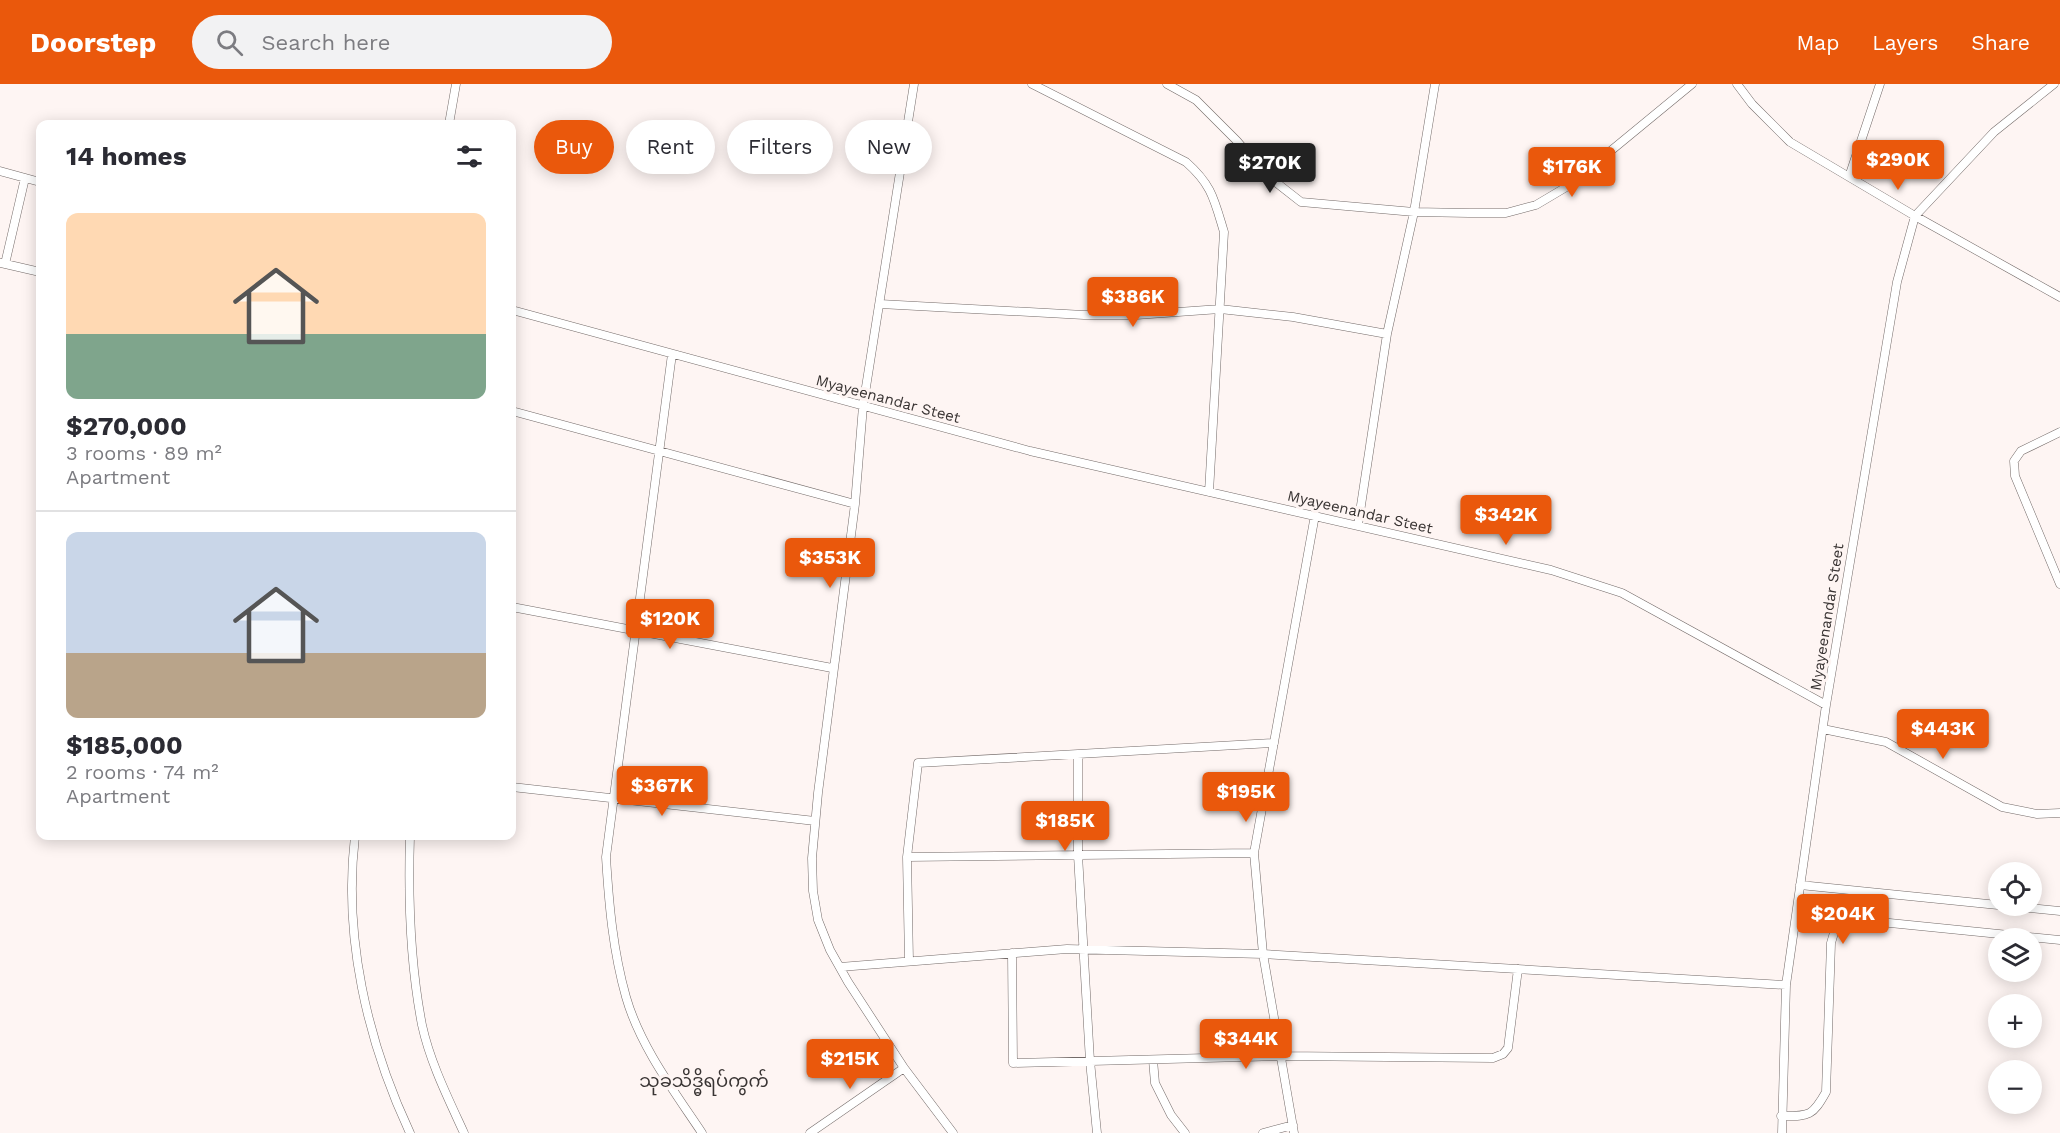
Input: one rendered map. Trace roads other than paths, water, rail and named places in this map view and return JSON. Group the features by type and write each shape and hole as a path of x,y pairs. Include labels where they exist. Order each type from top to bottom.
{"street":[{"path":"450,120 456,84"},
{"path":"914,84 862,406 855,504 832,668 815,821 813,891 818,920 840,967 904,1068 953,1133"},
{"path":"1032,84 1186,162 1204,177 1215,201 1224,232 1209,492"},
{"path":"1167,84 1196,100 1237,141 1264,173 1301,202 1414,212 1506,213 1536,205 1568,186 1692,84"},
{"path":"1358,525 1387,334 1414,212 1435,84"},
{"path":"1737,84 1752,104 1790,142 1915,216 2060,297"},
{"path":"1849,177 1880,84"},
{"name":"Myayeenandar Steet","path":"516,311 1030,451 1551,570 1623,593 1826,705 1897,282 1915,216 1994,132 2054,84"},
{"path":"0,171 36,181"},
{"path":"25,178 2,263 36,271"},
{"path":"880,304 1115,315 1220,309 1293,317 1387,334"},
{"path":"672,354 606,857 610,923 627,999 654,1059 702,1133"},
{"path":"516,412 855,504"},
{"path":"2060,432 2021,451 2014,461 2015,476 2060,584"},
{"path":"1263,1133 1293,1129 1263,954 1254,852 1315,515"},
{"path":"516,609 832,668"},
{"path":"1782,1133 1786,985 1826,705"},
{"path":"1823,729 1886,742 2002,807 2037,814 2060,813"},
{"path":"909,961 906,857 918,763 1274,743"},
{"path":"1078,754 1078,855 1090,1061 1097,1133"},
{"path":"516,787 815,821"},
{"path":"355,840 350,895 357,964 372,1029 392,1095 410,1133"},
{"path":"410,840 413,953 423,1027 441,1080 464,1133"},
{"path":"906,857 1254,852"},
{"path":"1800,885 1988,904"},
{"path":"2042,909 2060,911"},
{"path":"1781,1116 1808,1116 1817,1109 1826,1092 1831,943 1836,926 1850,919 2060,940"},
{"path":"840,967 1012,953 1085,950 1263,954 1786,985"},
{"path":"1012,953 1013,1063 1281,1056 1481,1058 1503,1054 1508,1048 1518,969"},
{"path":"1154,1060 1155,1083 1171,1114 1185,1133"},
{"path":"810,1133 904,1068"}],"district":[{"name":"သုခသိဒ္ဓိရပ်ကွက်","path":"704,1080"}]}
